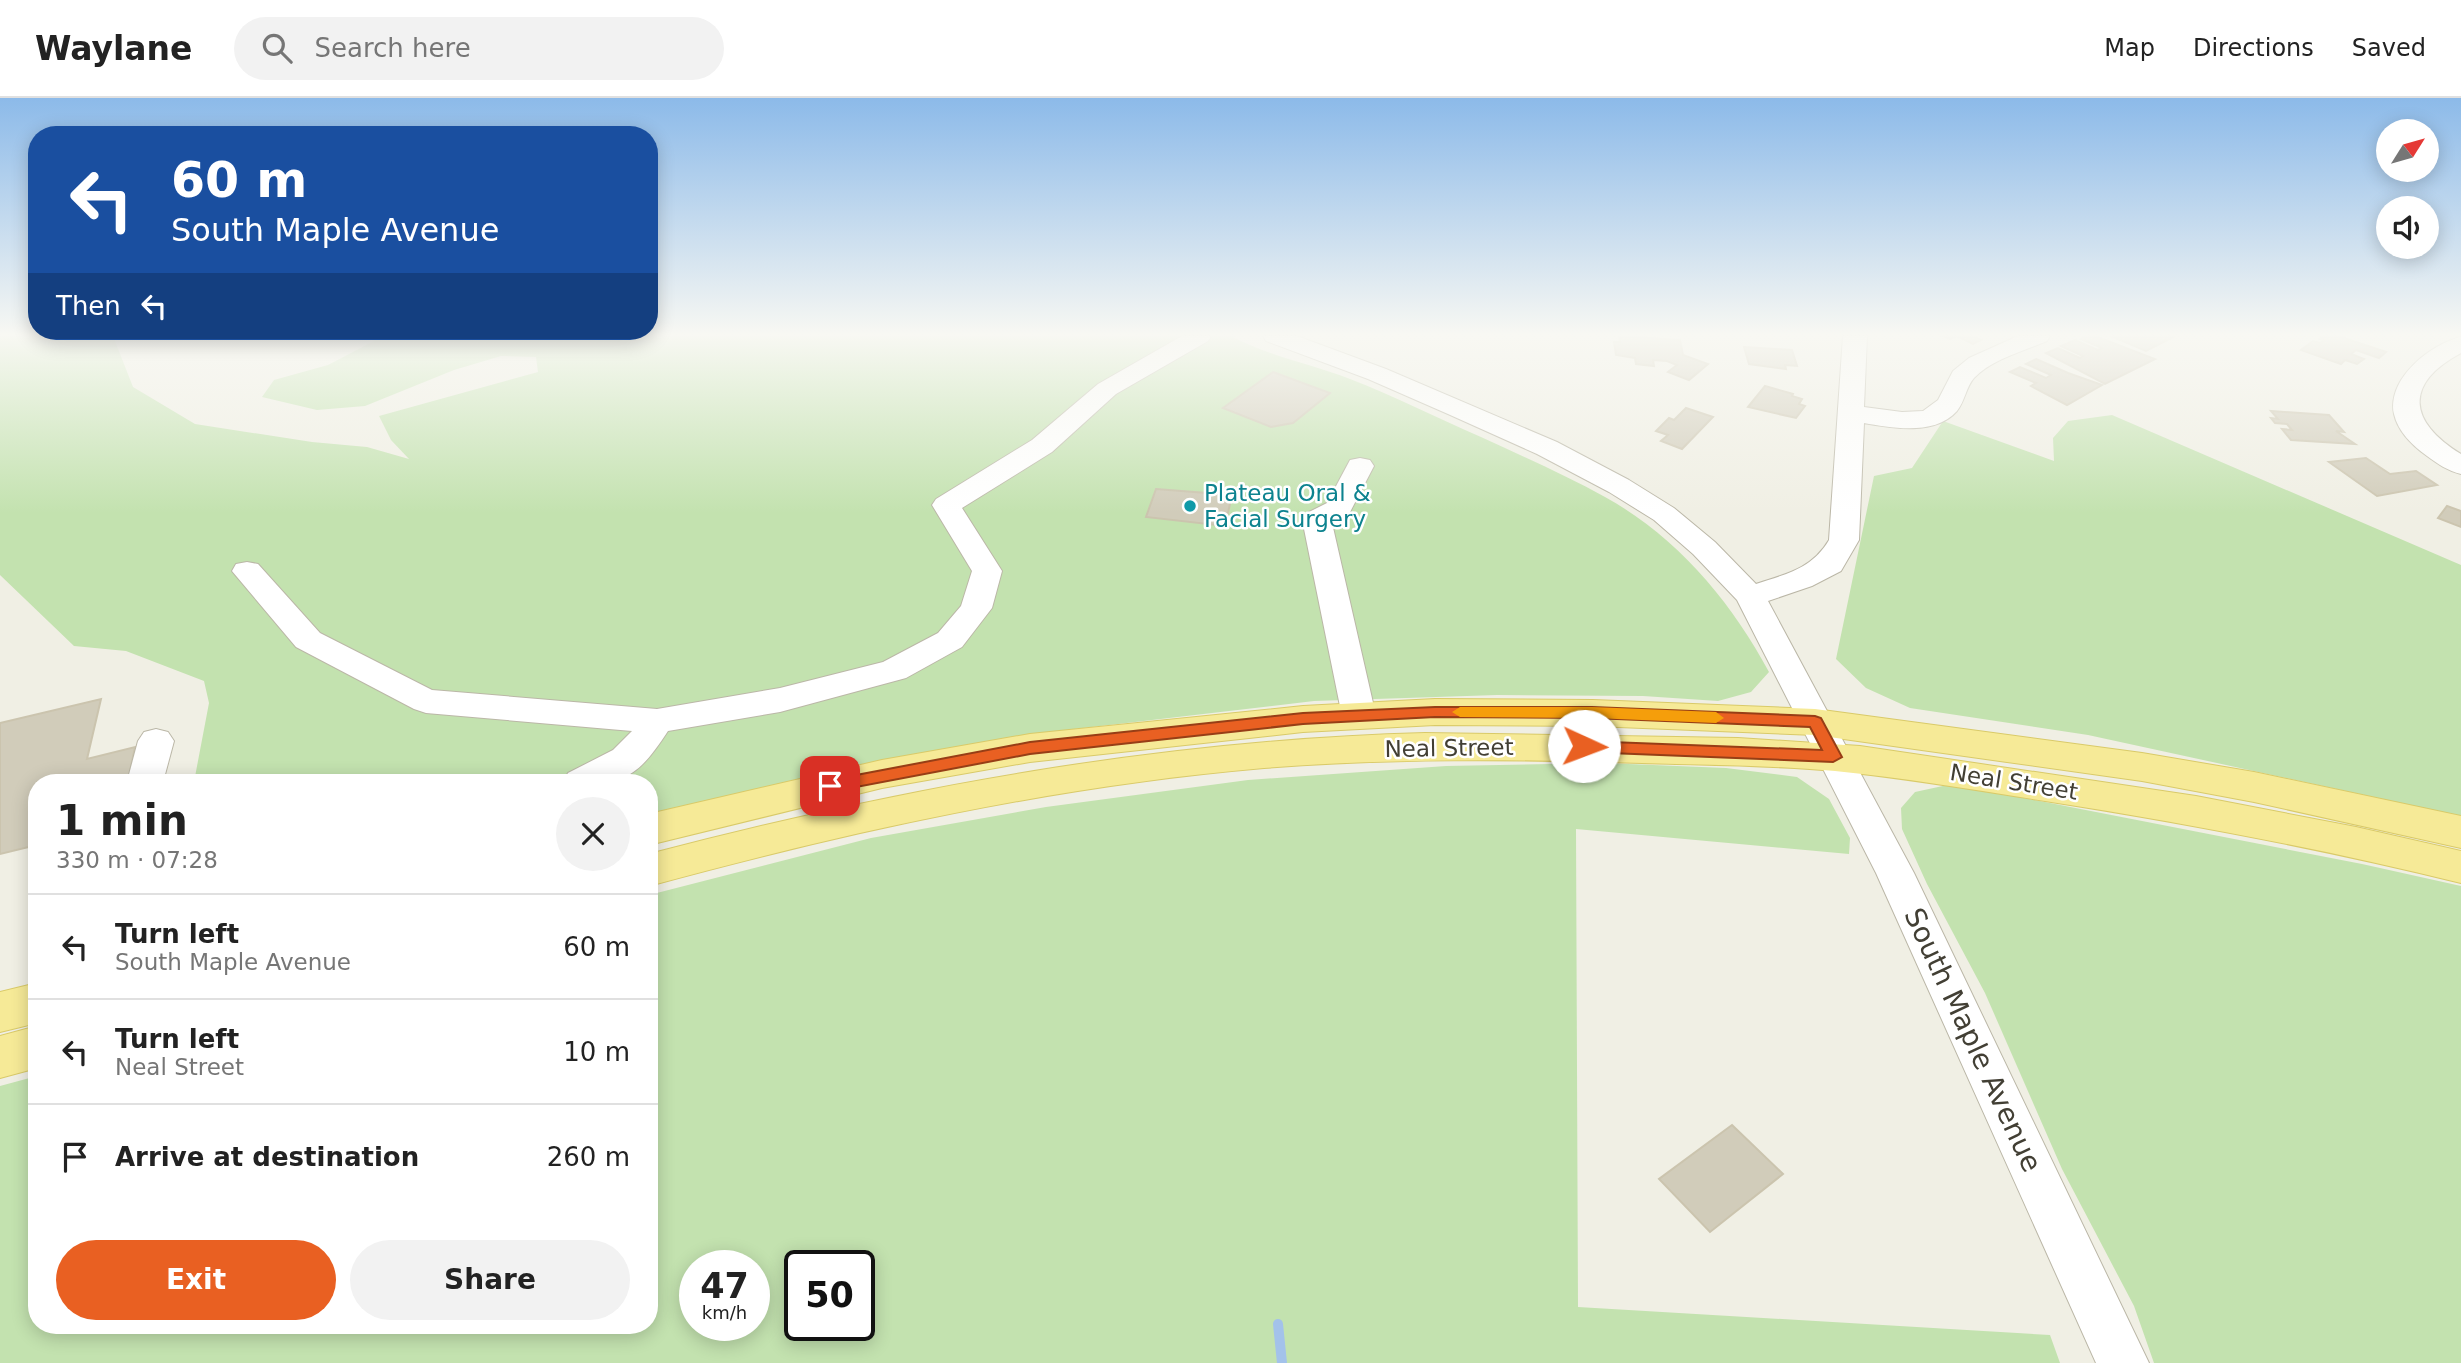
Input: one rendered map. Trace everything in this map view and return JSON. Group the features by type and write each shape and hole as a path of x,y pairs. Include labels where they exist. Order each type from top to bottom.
{"main road":[{"name":"Neal Street","path":"658,828 882,774 1030,748 1240,725 1435,712 1592,713 1824,739 2142,767 2254,786 2461,832"},
{"name":"Neal Street","path":"658,868 836,821 1084,777 1211,760 1416,747 1824,739 2177,806 2393,850 2461,867"},
{"path":"0,1012 28,1005"},
{"path":"0,1056 28,1048"}],"street":[{"path":"247,571 308,640 426,701 657,720 779,700 894,670 950,640 976,608 987,570 946,505 1042,446 1100,395"},
{"name":"South Maple Avenue","path":"1426,395 1547,449 1619,486 1664,514 1694,540 1749,596 1895,873 2123,1363"},
{"path":"1749,596 1801,579 1830,564 1844,540 1851,395"},
{"path":"1850,412 1911,420 1934,415 1948,407 1953,395"},
{"path":"2409,395 2406,410 2411,424 2422,437 2461,466"},
{"path":"1359,716 1317,519 1339,508 1360,466"},
{"path":"603,774 637,751 657,720"},
{"path":"147,774 156,741"}],"green space":[{"path":"0,395 146,395 195,424 312,442 367,447 409,459 391,440 379,416 455,395 1388,395 1559,473 1631,513 1678,551 1719,596 1769,672 1751,692 1718,701 1643,696 1497,695 1314,701 1075,729 902,757 658,813 658,774 196,774 209,703 204,681 126,651 74,646 0,575"},
{"path":"392,395 365,406 317,410 262,397"},
{"path":"2112,415 2461,565 2461,816 2088,735 1910,708 1866,688 1836,659 1874,476 1912,468 1943,421 2054,461 2053,438 2068,421"},
{"path":"1604,763 1726,768 1797,777 1829,799 1850,838 1849,854 1576,829 1578,1307 2050,1335 2060,1363 0,1363 0,1086 28,1078 28,1334 658,1334 658,893 871,838 1046,807 1248,780 1446,766"},
{"path":"1952,784 2362,864 2461,886 2461,1363 2154,1363 2134,1306 2062,1169 1985,993 1927,884 1902,829 1901,808 1915,792"}],"building":[{"path":"1241,395 1327,395 1293,423 1271,427 1223,408"},
{"path":"1758,395 1792,395 1802,399 1799,404 1805,406 1796,418 1748,407"},
{"path":"2048,395 2084,395 2067,405"},
{"path":"1686,408 1713,417 1682,449 1661,441 1668,435 1656,431 1669,418 1674,420"},
{"path":"2271,411 2329,415 2344,432 2336,431 2355,444 2291,440 2282,429 2292,430 2287,424 2275,423 2271,418 2278,419"},
{"path":"2366,458 2390,474 2416,471 2437,485 2377,496 2329,462"},
{"name":"Plateau Oral & Facial Surgery","path":"1156,489 1232,495 1225,526 1146,517"},
{"path":"2447,506 2461,511 2461,527 2438,518"},
{"path":"101,699 87,759 135,747 129,774 28,774 28,847 0,854 0,723"},
{"path":"1732,1125 1783,1174 1710,1232 1659,1179"}],"waterway":[{"path":"1278,1324 1282,1363"}],"slow traffic":[{"path":"1460,712 1716,718"}],"place":[{"name":"Plateau Oral & Facial Surgery","path":"1190,506"}],"route":[{"path":"830,786 1030,748 1303,719 1435,712 1592,713 1815,722 1833,757 1584,746"}]}
